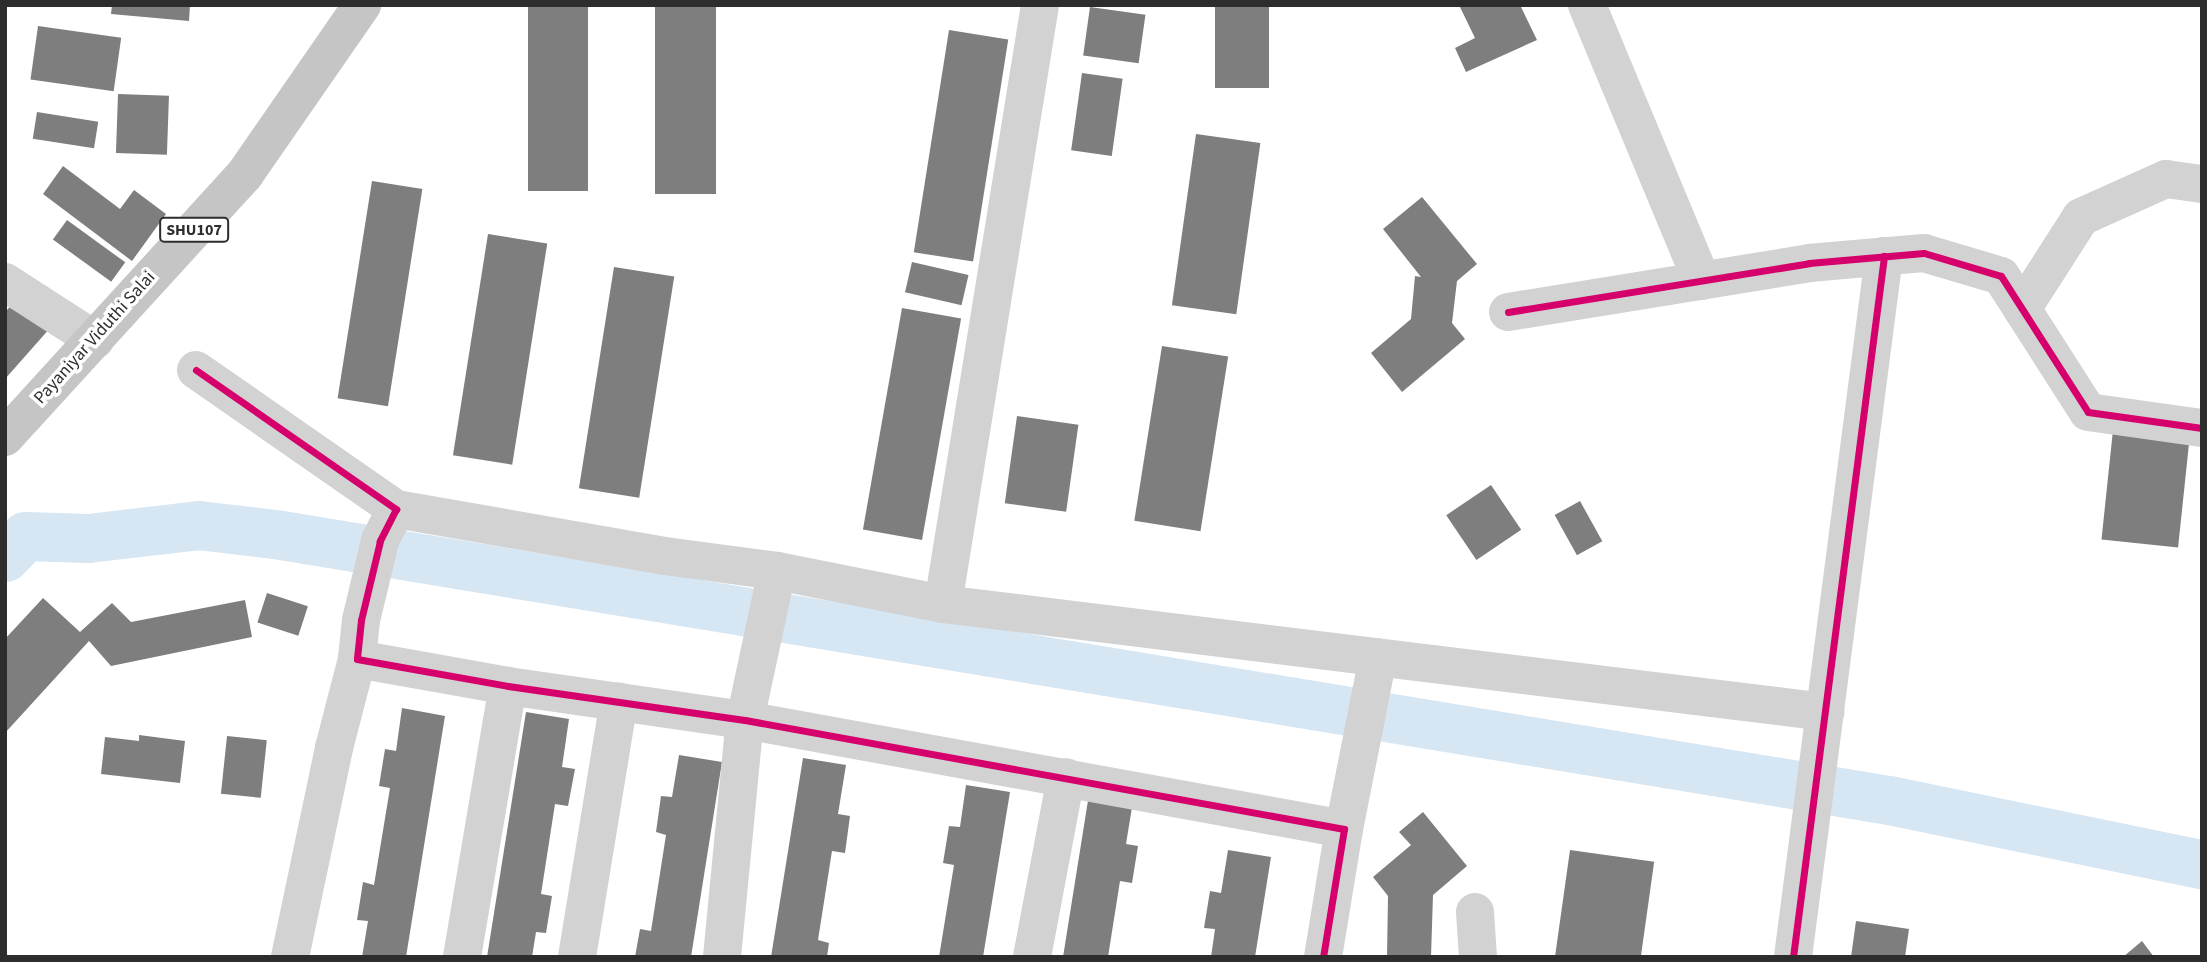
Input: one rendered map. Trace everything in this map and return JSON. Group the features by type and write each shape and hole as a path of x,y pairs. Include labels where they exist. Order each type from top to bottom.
{"main road":[{"name":"Payaniyar Viduthi Salai","path":"5,437 245,174 362,5"}],"street":[{"path":"943,604 1040,5"},
{"path":"1587,5 1702,281"},
{"path":"2022,309 2081,217 2166,179 2202,184"},
{"path":"1508,312 1809,263 1924,253 2001,276 2088,412 2202,428"},
{"path":"1793,957 1884,256"},
{"path":"5,282 95,340"},
{"path":"196,370 388,525 665,556 774,586 1378,657 1824,730"},
{"path":"290,957 334,748 357,659 361,620 388,525"},
{"path":"722,957 748,706 774,586"},
{"path":"1323,957 1354,771 1378,657"},
{"path":"357,659 508,686 619,701 748,706 1066,777 1344,829"},
{"path":"462,957 508,686"},
{"path":"576,957 619,701"},
{"path":"1032,957 1066,777"},
{"path":"1475,912 1478,957"}],"building":[{"path":"112,5 190,5 189,21 111,14"},
{"path":"528,5 588,5 588,191 528,191"},
{"path":"655,5 716,5 716,194 655,194"},
{"path":"1215,5 1269,5 1269,88 1215,88"},
{"path":"1459,5 1520,5 1537,40 1466,72 1455,48 1475,38"},
{"path":"1090,7 1145,15 1139,63 1083,56"},
{"path":"38,26 121,38 114,91 30,79"},
{"path":"949,30 1008,39 973,262 914,252"},
{"path":"1082,73 1123,79 1112,156 1071,150"},
{"path":"118,94 169,96 167,155 116,153"},
{"path":"37,112 98,122 94,148 33,139"},
{"path":"1196,134 1260,143 1236,314 1172,305"},
{"path":"63,166 120,209 134,190 166,214 132,261 43,194"},
{"path":"372,181 422,189 388,406 338,398"},
{"path":"1422,197 1477,264 1457,281 1452,323 1465,339 1402,392 1371,353 1411,319 1415,276 1421,277 1383,229"},
{"path":"67,220 125,262 111,282 53,239"},
{"path":"488,234 547,243 512,465 453,455"},
{"path":"912,262 969,275 962,305 905,292"},
{"path":"614,267 674,277 639,498 579,488"},
{"path":"19,297 51,327 5,379 5,312"},
{"path":"902,308 961,318 922,540 863,530"},
{"path":"1162,346 1228,356 1200,531 1134,521"},
{"path":"1017,416 1078,425 1066,512 1005,503"},
{"path":"2113,430 2190,438 2178,547 2102,539"},
{"path":"1491,485 1521,530 1476,560 1446,515"},
{"path":"1580,501 1602,541 1577,555 1555,515"},
{"path":"267,593 308,606 298,636 257,622"},
{"path":"43,598 80,632 112,603 131,622 245,600 252,637 111,666 89,641 5,733 5,639"},
{"path":"402,708 445,716 406,957 362,957 368,921 357,920 363,882 374,885 390,788 379,786 385,749 396,751"},
{"path":"526,712 569,719 562,767 575,769 568,806 555,804 541,894 552,896 546,933 536,932 532,957 487,957"},
{"path":"139,735 185,741 180,783 101,774 105,737 139,741"},
{"path":"227,736 267,740 261,798 221,794"},
{"path":"679,755 722,762 691,957 635,957 640,929 651,931 666,835 656,832 661,796 672,797"},
{"path":"803,758 846,765 838,814 850,816 845,853 832,851 818,940 829,943 827,957 771,957"},
{"path":"966,785 1010,792 983,957 939,957 954,865 943,863 949,826 960,827"},
{"path":"1090,788 1134,795 1126,844 1138,846 1132,883 1120,881 1108,957 1063,957"},
{"path":"1423,812 1467,866 1433,895 1431,957 1387,957 1388,896 1373,877 1411,845 1399,832"},
{"path":"1228,850 1271,857 1255,957 1211,957 1215,929 1204,928 1210,891 1221,893"},
{"path":"1570,850 1654,862 1641,957 1555,957"},
{"path":"1856,921 1909,929 1905,957 1851,957"},
{"path":"2142,941 2154,957 2123,957"}],"waterway":[{"path":"5,557 25,536 88,538 198,525 275,534 1889,800 2202,864"}],"cycle path":[{"path":"1508,312 1809,263 1924,253 2001,276 2088,412 2202,428"},
{"path":"1793,957 1884,256"},
{"path":"196,370 396,509 380,541 361,620 357,659 508,686 745,720 1344,829 1323,957"}]}
